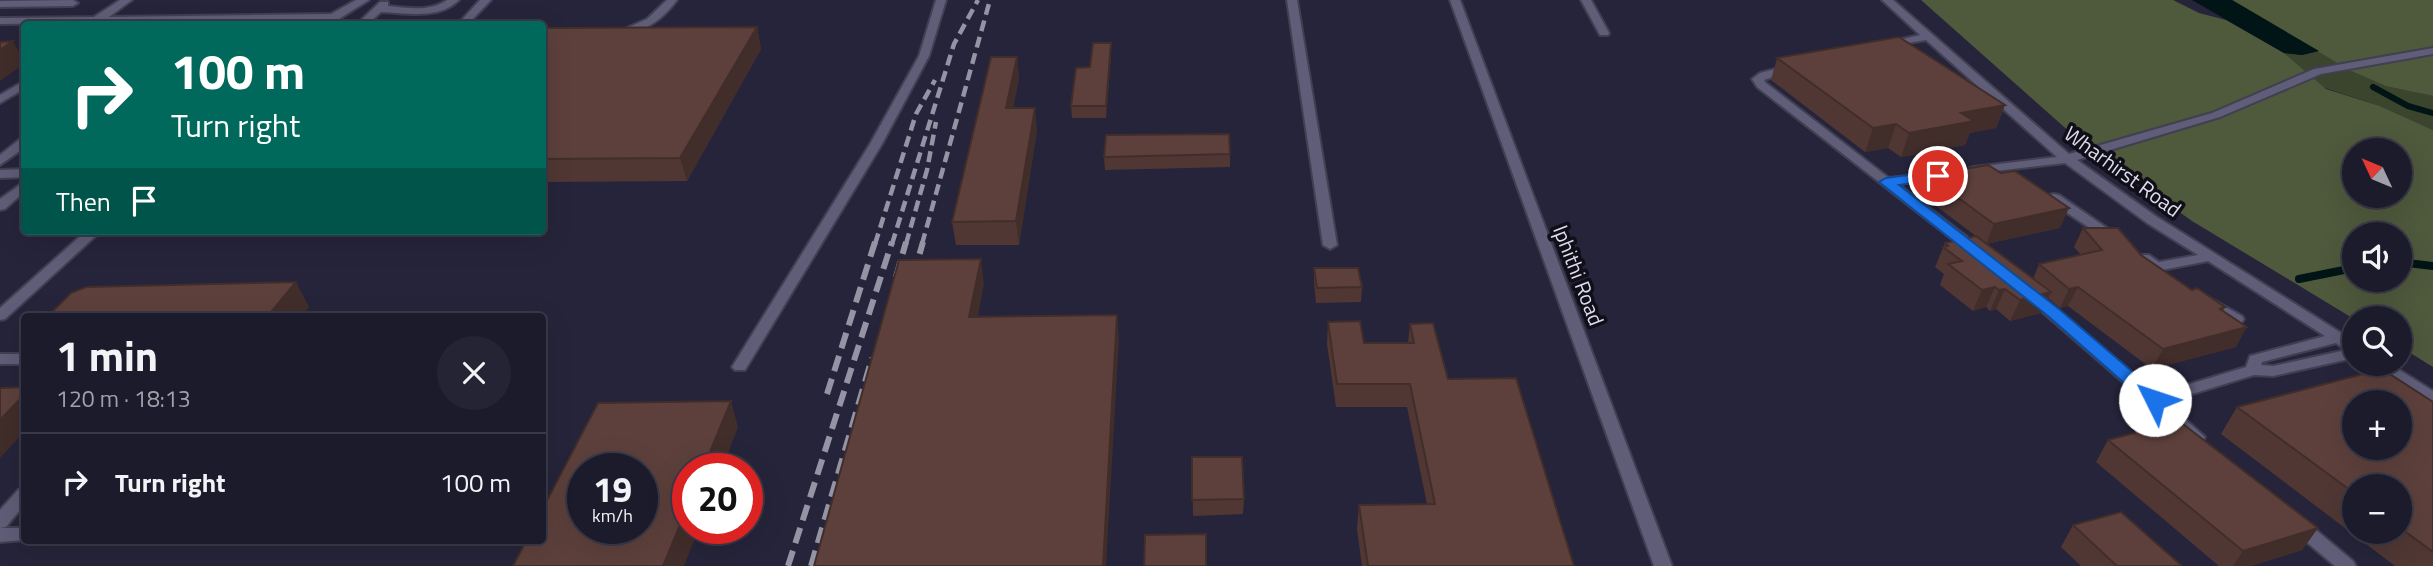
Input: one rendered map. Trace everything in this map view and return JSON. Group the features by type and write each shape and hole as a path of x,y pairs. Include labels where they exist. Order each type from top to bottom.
{"lane":[{"path":"97,20 127,0"},
{"path":"0,21 329,21 364,0"},
{"path":"365,21 389,0"},
{"path":"379,9 436,9 449,5 454,0"},
{"path":"466,21 486,0"},
{"path":"608,33 650,24 660,18 672,0"},
{"path":"740,367 876,144 924,55 941,0"},
{"path":"1292,0 1330,245"},
{"name":"Iphithi Road","path":"1455,0 1663,566"},
{"path":"1586,0 1604,33"},
{"name":"Wharhirst Road","path":"1887,0 2067,159 2152,220 2342,341"},
{"path":"46,21 75,1"},
{"path":"0,4 75,1"},
{"path":"1871,50 1928,36"},
{"path":"1886,182 2067,159 2216,115 2318,71 2433,51"},
{"path":"0,57 21,57"},
{"path":"1807,64 1758,79 1761,85 1793,111 1984,257"},
{"path":"0,100 21,86"},
{"path":"0,171 21,146"},
{"path":"0,171 21,173"},
{"path":"0,206 21,188"},
{"path":"2051,196 2237,319"},
{"path":"0,316 7,305 89,235"},
{"path":"2157,267 2209,257"},
{"path":"2014,281 2208,446"},
{"path":"2253,370 2255,359 2338,338"},
{"path":"2155,400 2253,370 2273,371 2342,354"},
{"path":"0,359 21,357"},
{"path":"2398,376 2433,398"},
{"path":"0,522 21,498"},
{"path":"2283,513 2347,566"},
{"path":"0,535 21,534"}],"green space":[{"path":"1921,0 2173,0 2199,13 2226,20 2284,53 2326,89 2380,106 2433,130 2433,367 2412,354 2412,306 2342,306 2342,312 2192,221 2081,142"},
{"path":"2232,0 2433,0 2433,96 2386,86 2349,70"},
{"path":"2319,51 2374,79 2433,96 2433,130 2380,106 2319,86 2284,53 2302,55"}],"shaded area":[{"path":"2192,0 2232,0 2319,51 2302,55 2284,53"}],"building":[{"path":"757,27 680,158 546,159 546,28"},
{"path":"1899,37 2005,105 1961,113 1974,121 1909,133 1896,124 1873,128 1777,58"},
{"path":"13,41 0,50 0,42"},
{"path":"1093,43 1111,43 1106,106 1071,106 1076,68 1090,67"},
{"path":"991,57 1017,57 1006,108 1035,108 1016,221 952,222"},
{"path":"1229,134 1230,154 1104,157 1106,135"},
{"path":"1955,162 1965,169 1988,165 2001,173 2015,171 2069,208 1994,224 1919,169"},
{"path":"2083,228 2118,228 2141,255 2192,290 2197,288 2225,307 2220,309 2247,327 2163,349 2078,287 2069,289 2039,264 2102,250"},
{"path":"1976,236 2051,292 2020,300 2005,289 1999,290 1995,287 1982,290 1948,264 1962,261 1943,247 1948,246 1945,243"},
{"path":"981,259 969,317 1117,315 1103,566 814,566 899,260"},
{"path":"1314,268 1358,268 1362,287 1317,288"},
{"path":"296,282 270,313 51,313 71,293 86,287"},
{"path":"1360,321 1364,343 1414,343 1410,324 1433,323 1448,379 1516,378 1574,566 1368,566 1359,505 1435,504 1410,384 1337,384 1328,322"},
{"path":"2355,376 2393,376 2433,402 2433,552 2412,537 2412,474 2342,474 2342,484 2237,407"},
{"path":"21,387 21,398 0,420 0,388"},
{"path":"731,401 710,453 672,453 672,544 663,566 513,566 524,544 546,544 546,502 567,462 567,544 658,544 658,453 572,453 598,403"},
{"path":"2179,421 2318,528 2243,551 2108,440"},
{"path":"1192,457 1242,457 1244,499 1192,500"},
{"path":"2121,512 2182,566 2117,566 2073,525"},
{"path":"1206,534 1206,566 1144,566 1145,535"}],"waterway":[{"path":"2373,87 2408,106 2433,113"},
{"path":"2412,264 2433,266"},
{"path":"2299,279 2342,270"}],"railway":[{"path":"892,244 954,44 978,0"},
{"path":"922,244 990,0"},
{"path":"875,244 916,114 935,80"},
{"path":"906,244 927,170 936,122"},
{"path":"827,394 875,242"},
{"path":"788,566 892,242"},
{"path":"896,277 906,242"},
{"path":"913,277 923,242"},
{"path":"811,566 872,358"}],"route":[{"path":"1938,176 1886,182 2053,313 2155,400"}]}
